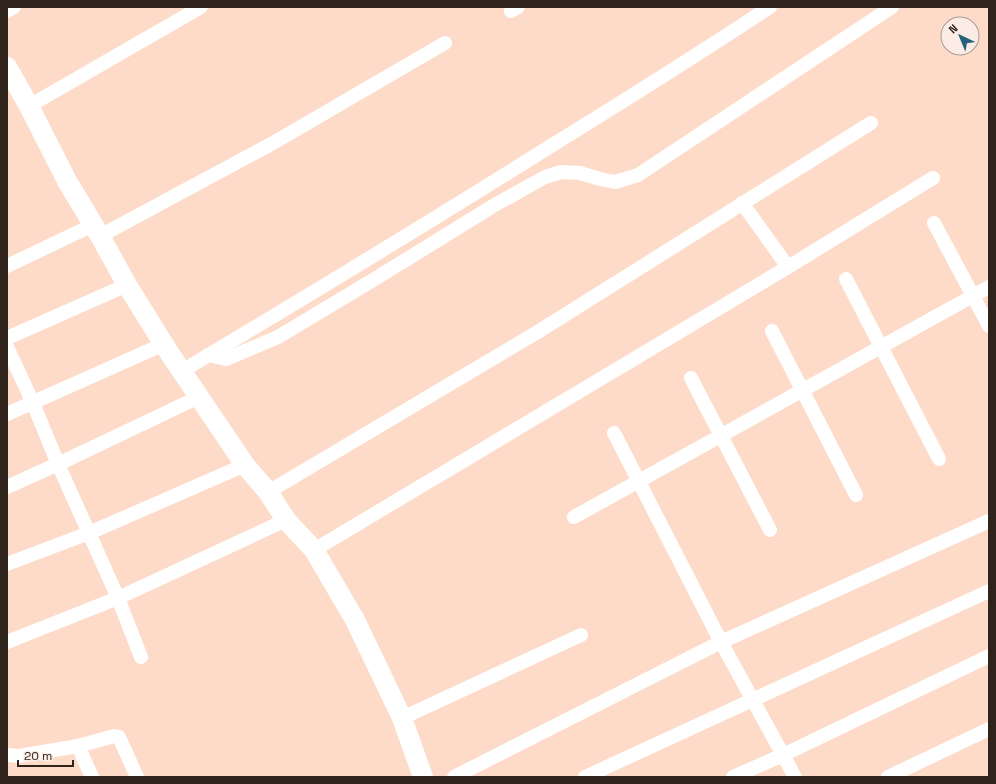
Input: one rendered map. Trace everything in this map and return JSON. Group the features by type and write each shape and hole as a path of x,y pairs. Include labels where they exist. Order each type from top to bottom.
{"street":[{"path":"7,11 14,7"},
{"path":"29,106 201,7"},
{"path":"182,371 434,219 692,58 770,7"},
{"path":"208,355 226,359 278,337 493,206 545,177 561,172 580,173 598,179 615,182 638,175 892,7"},
{"path":"7,266 96,230 273,143 445,43"},
{"path":"7,68 29,106 68,181 127,284 164,344 245,465 268,492 286,520 314,550 355,620 402,718 423,777"},
{"path":"268,492 536,333 872,123"},
{"path":"314,550 788,268 933,178"},
{"path":"742,203 788,268"},
{"path":"434,219 444,236"},
{"path":"934,222 989,326"},
{"path":"846,279 939,459"},
{"path":"7,338 127,284"},
{"path":"574,517 989,287"},
{"path":"772,331 856,495"},
{"path":"7,414 164,344"},
{"path":"7,347 33,402 58,464 118,598 141,657"},
{"path":"691,378 770,530"},
{"path":"7,487 199,397"},
{"path":"614,433 721,642 794,777"},
{"path":"7,564 89,533 245,465"},
{"path":"7,642 118,598 286,520"},
{"path":"454,777 721,642 989,521"},
{"path":"585,777 989,591"},
{"path":"402,718 581,635"},
{"path":"733,777 783,755 989,656"},
{"path":"888,777 989,729"},
{"path":"7,755 19,756 78,746 114,736 119,737 137,777"},
{"path":"78,746 92,777"}]}
